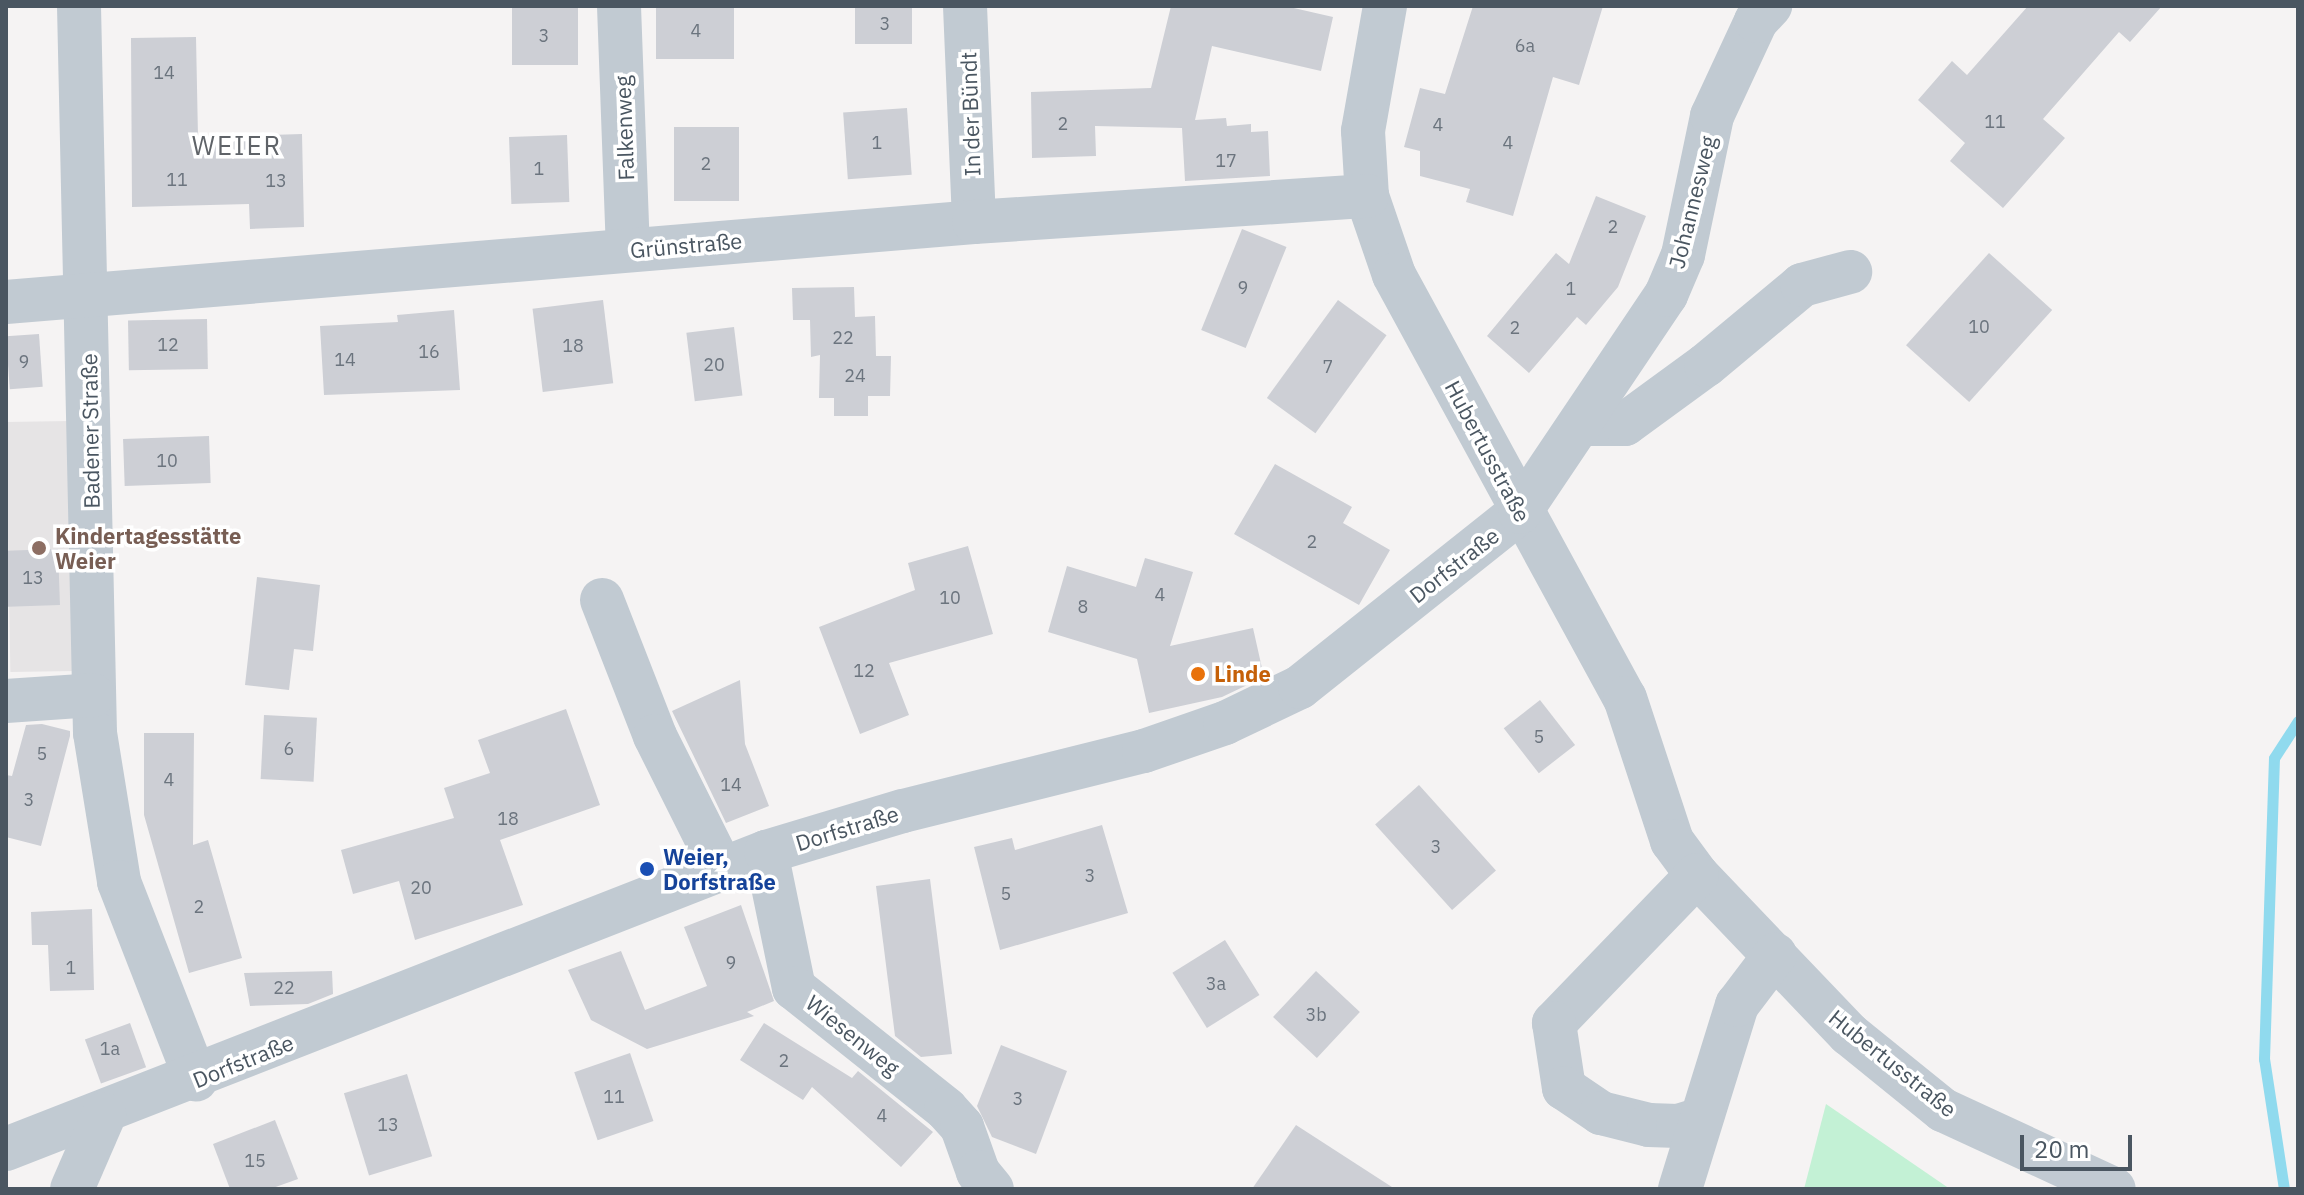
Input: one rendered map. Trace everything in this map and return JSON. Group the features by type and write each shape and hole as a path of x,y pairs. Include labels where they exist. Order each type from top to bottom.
{"street":[{"name":"Badener Straße","path":"79,6 88,295 93,695 119,882 196,1079"},
{"name":"Falkenweg","path":"619,6 628,249"},
{"name":"In der Bündt","path":"965,6 974,222"},
{"name":"Hubertusstraße","path":"1385,6 1363,131 1367,196 1394,275 1520,512 1625,698 1672,841 1697,875 1849,1034 1943,1110 2114,1189"},
{"name":"Johannesweg","path":"1520,512 1666,295 1683,255 1712,116 1756,21 1770,6"},
{"name":"Grünstraße","path":"6,302 974,222 1367,196"},
{"path":"1581,424 1625,424 1706,365 1802,285 1850,272"},
{"name":"Dorfstraße","path":"6,1149 104,1115 766,852 903,811 1144,751 1225,723 1300,687 1520,512"},
{"path":"602,600 655,736 722,870"},
{"path":"6,701 93,695"},
{"name":"Wiesenweg","path":"766,852 794,988 946,1109 962,1127 978,1172 992,1189"},
{"path":"1697,875 1554,1023 1564,1088 1601,1113 1649,1125 1678,1126 1701,1119"},
{"path":"1680,1189 1737,1005 1775,955"},
{"path":"72,1189 104,1115"}],"shaded area":[{"name":"Kindertagesstätte Weier","path":"70,421 74,671 10,672 6,422"}],"green space":[{"path":"1826,1104 1950,1189 1804,1189"}],"building":[{"path":"512,6 578,6 578,65 512,65"},
{"path":"656,6 734,6 734,59 656,59"},
{"path":"855,6 912,6 912,44 855,44"},
{"path":"1171,6 1285,6 1333,17 1321,71 1212,46 1195,120 1226,118 1227,126 1251,124 1251,132 1268,131 1270,176 1185,181 1182,128 1095,126 1096,156 1032,158 1031,92 1151,88"},
{"path":"1473,6 1603,6 1579,85 1553,77 1513,216 1466,202 1470,189 1420,176 1420,151 1404,147 1420,88 1445,94"},
{"path":"2028,6 2162,6 2130,42 2119,32 2043,119 2065,138 2003,208 1950,161 1965,143 1918,100 1952,61 1967,75"},
{"path":"196,37 198,137 302,134 304,227 250,229 249,204 132,207 131,38"},
{"path":"907,108 912,175 848,179 843,112"},
{"path":"674,127 739,127 739,201 674,201"},
{"path":"567,135 569,202 511,204 509,137"},
{"path":"1596,196 1646,216 1618,287 1586,325 1577,317 1529,373 1487,336 1556,253 1569,264"},
{"path":"1242,229 1287,247 1246,348 1201,330"},
{"path":"1989,253 2052,310 1969,402 1906,345"},
{"path":"854,287 855,317 875,316 876,356 891,356 890,396 868,396 868,416 834,416 834,398 819,398 820,355 811,357 810,320 793,320 792,288"},
{"path":"603,300 613,383 543,392 533,309"},
{"path":"1338,300 1387,335 1315,433 1267,398"},
{"path":"454,310 460,390 324,395 320,326 398,322 397,315"},
{"path":"207,319 208,369 129,370 128,320"},
{"path":"734,327 742,395 695,401 686,333"},
{"path":"39,334 43,387 10,389 6,336"},
{"path":"209,436 211,483 125,486 123,439"},
{"path":"1275,464 1352,507 1343,523 1390,550 1359,605 1234,534"},
{"path":"968,546 993,634 889,663 909,715 860,734 819,627 915,590 908,563"},
{"path":"58,549 60,605 8,607 6,551"},
{"path":"1145,558 1193,572 1170,646 1253,628 1264,677 1222,697 1149,713 1137,659 1048,632 1067,566 1136,587"},
{"path":"257,577 320,585 313,651 294,649 289,690 245,685"},
{"path":"740,680 745,744 769,806 726,823 672,711"},
{"path":"1540,700 1575,745 1539,773 1504,728"},
{"path":"566,709 600,805 500,840 523,905 415,940 399,881 353,894 341,850 454,818 444,788 490,773 478,740"},
{"path":"264,715 317,718 314,782 261,779"},
{"path":"42,724 70,731 70,736 41,846 6,837 6,775 12,776 26,725"},
{"path":"144,733 194,733 193,845 208,840 242,958 189,973 144,815"},
{"path":"1419,785 1496,870 1452,910 1375,824"},
{"path":"1102,825 1128,913 1000,950 974,847 1012,838 1015,850"},
{"path":"930,879 952,1054 921,1057 895,1036 876,886"},
{"path":"741,905 774,1001 747,1012 754,1016 647,1049 591,1020 568,970 621,951 645,1010 707,986 684,927"},
{"path":"92,909 94,990 50,991 48,945 32,945 31,912"},
{"path":"1225,940 1259,995 1207,1028 1172,973"},
{"path":"332,971 333,994 308,1004 250,1006 244,973"},
{"path":"1316,971 1360,1012 1317,1058 1273,1017"},
{"path":"130,1023 146,1067 101,1084 85,1039"},
{"path":"764,1023 852,1078 858,1071 933,1132 901,1167 812,1087 803,1100 740,1060"},
{"path":"1001,1045 1067,1071 1036,1154 992,1137 977,1106"},
{"path":"630,1053 653,1121 598,1140 574,1072"},
{"path":"407,1074 432,1156 369,1176 344,1093"},
{"path":"275,1120 298,1179 270,1189 230,1189 213,1144"},
{"path":"1296,1125 1395,1189 1252,1189"}],"waterway":[{"path":"2284,1189 2264,1059 2274,758 2298,721"}],"place":[{"name":"Kindertagesstätte Weier","path":"39,548"},
{"name":"Linde","path":"1198,674"},
{"name":"Weier, Dorfstraße","path":"647,869"}],"district":[{"name":"WEIER","path":"237,146"}]}
